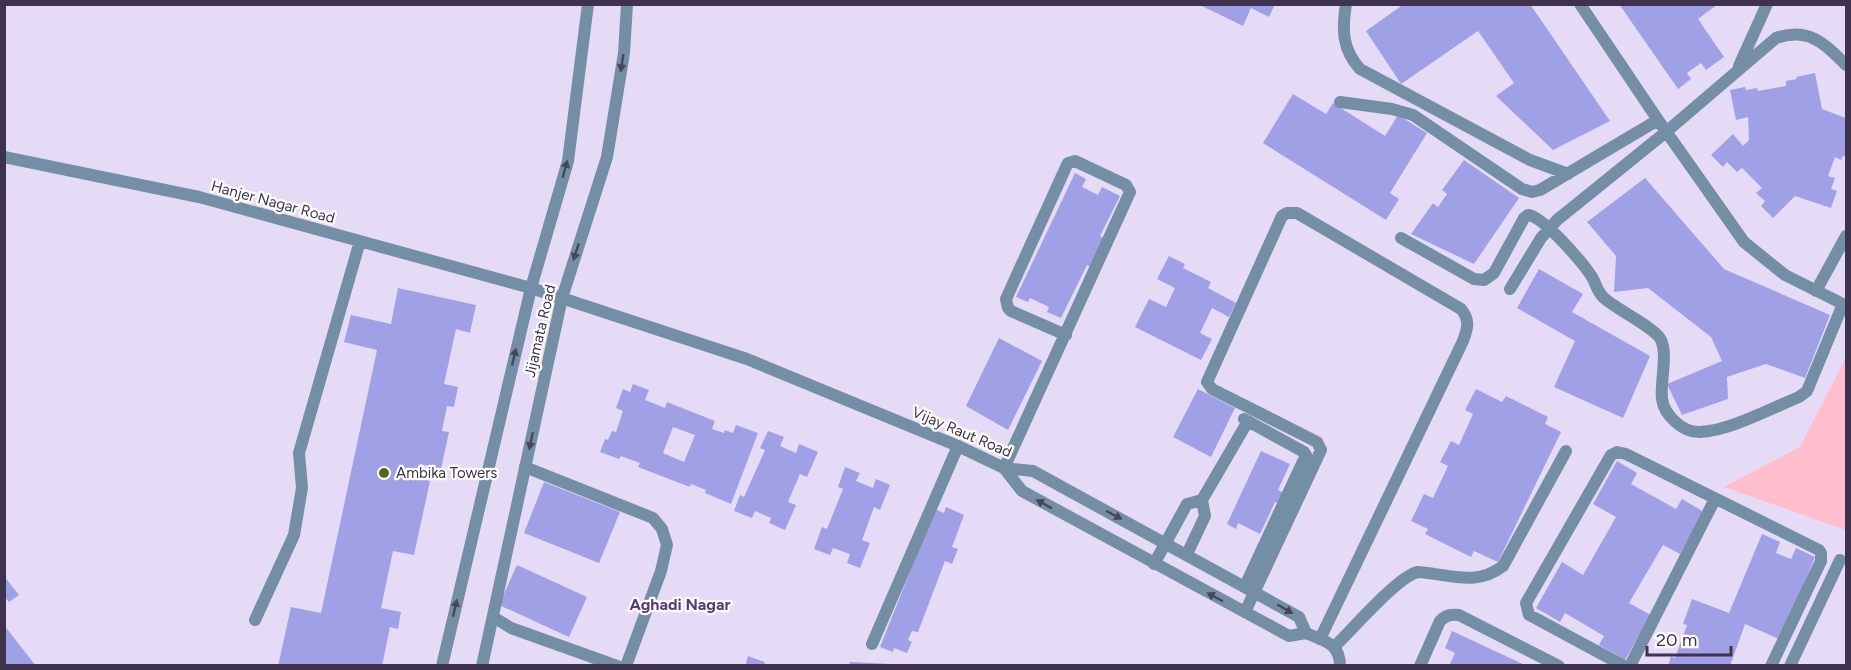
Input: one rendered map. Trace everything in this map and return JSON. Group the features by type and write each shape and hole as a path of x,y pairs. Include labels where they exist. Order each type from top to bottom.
{"street":[{"name":"Jijamata Road","path":"442,666 531,288 568,161 588,4"},
{"name":"Jijamata Road","path":"482,666 562,298 607,157 624,53 627,4"},
{"path":"1346,4 1344,37 1347,51 1360,69 1530,160 1568,174"},
{"path":"1401,238 1480,280 1489,278 1494,273 1526,216 1532,215 1549,227 1587,271 1603,297 1661,339 1663,346 1662,397 1665,411 1677,423 1696,432 1724,427 1799,398 1807,391 1843,304 1785,275 1744,242 1666,132 1580,4"},
{"path":"1735,73 1756,32 1767,4"},
{"path":"1510,289 1549,227 1666,132 1776,38 1797,34 1821,41 1846,65"},
{"path":"1340,102 1392,109 1413,115 1527,191 1540,190 1658,120"},
{"name":"Hanjer Nagar Road","path":"4,157 199,197 531,288"},
{"path":"1066,335 1011,311 1006,299 1065,167 1075,161 1126,184 1130,192 1066,335 1004,468 1022,492 1289,636 1306,633"},
{"path":"1250,589 1321,450 1317,442 1212,388 1207,382 1282,216 1287,213 1297,213 1461,309 1467,316 1468,323 1463,341 1320,639"},
{"path":"1816,291 1846,236"},
{"path":"255,620 294,535 302,488 299,453 360,242"},
{"name":"Vijay Raut Road","path":"531,288 747,359 958,446 1004,468 1033,471 1299,617 1306,633 1335,646"},
{"path":"1187,554 1204,516 1202,500 1246,420 1304,452 1306,455 1250,589 1245,612"},
{"path":"872,644 958,446"},
{"path":"1340,666 1339,654 1335,646 1410,574 1418,572 1481,578 1493,574 1503,566 1566,451"},
{"path":"1624,666 1529,615 1527,610 1528,598 1614,453 1626,454 1816,548 1821,554 1821,561 1771,666"},
{"path":"525,467 653,518 662,529 667,545 661,571 626,666"},
{"path":"1630,666 1715,499"},
{"path":"1154,564 1187,504 1202,500"},
{"path":"1790,666 1840,560"},
{"path":"1420,666 1440,621 1454,614 1559,666"},
{"path":"493,617 511,628 617,666"}],"shaded area":[{"path":"1846,357 1846,530 1724,487 1800,447"}],"building":[{"path":"1198,4 1275,4 1269,17 1251,8 1243,26"},
{"path":"1404,4 1530,4 1610,121 1553,150 1496,96 1514,83 1478,31 1401,84 1366,31"},
{"path":"1619,4 1718,4 1698,19 1724,57 1706,70 1701,63 1687,73 1691,79 1678,89"},
{"path":"1815,73 1822,109 1846,118 1846,157 1843,156 1841,160 1835,157 1828,176 1835,178 1831,189 1837,191 1831,208 1795,196 1773,218 1761,206 1765,201 1756,193 1762,188 1742,168 1737,172 1727,162 1723,167 1711,155 1733,134 1743,146 1749,140 1748,117 1736,120 1730,90 1745,87 1746,90 1757,88 1758,91 1786,86 1786,81"},
{"path":"1293,94 1326,114 1333,103 1385,136 1398,115 1427,133 1390,193 1399,199 1386,220 1263,143"},
{"path":"1464,160 1519,198 1474,264 1411,234 1433,203 1438,207 1447,194 1442,190"},
{"path":"1075,173 1086,179 1082,187 1098,195 1102,187 1120,196 1100,236 1107,240 1093,268 1087,265 1061,318 1047,312 1049,307 1030,298 1028,302 1016,297"},
{"path":"1645,178 1724,269 1830,315 1805,378 1766,364 1727,377 1728,399 1682,415 1667,384 1722,361 1711,337 1648,288 1614,292 1616,256 1587,222"},
{"path":"1169,256 1185,264 1183,268 1211,282 1208,288 1236,303 1229,317 1212,308 1200,333 1212,339 1201,360 1135,327 1149,299 1166,307 1175,288 1157,279"},
{"path":"1539,269 1583,294 1572,312 1650,356 1623,418 1554,387 1575,341 1517,308"},
{"name":"Ambika Towers","path":"398,288 476,305 470,333 456,329 444,384 458,387 454,407 447,406 442,431 449,432 441,469 420,464 417,478 430,481 414,555 393,551 381,608 401,612 398,629 390,627 382,666 278,666 291,607 321,613 377,350 344,342 351,315 391,324"},
{"path":"999,338 1042,361 1008,430 966,406"},
{"path":"633,384 649,390 645,400 665,408 667,402 715,421 712,429 724,433 725,430 733,433 736,425 758,433 731,504 691,484 690,487 638,467 640,463 600,452 605,439 608,440 612,431 616,432 623,411 616,408 623,389 630,392","holes":["673,427 695,435 684,462 663,453"]},
{"path":"1198,389 1235,408 1211,457 1173,437"},
{"path":"1476,389 1502,402 1506,396 1548,417 1545,424 1561,432 1498,562 1474,551 1471,557 1425,534 1428,529 1411,521 1424,494 1433,498 1448,466 1440,462 1451,441 1459,445 1473,414 1465,410"},
{"path":"768,431 784,437 780,446 796,453 799,444 818,452 807,477 800,474 788,502 796,505 785,530 769,523 771,518 755,511 752,518 734,511 740,495 744,497 765,450 760,448"},
{"path":"1261,451 1290,464 1278,490 1287,494 1281,505 1275,502 1260,534 1238,523 1236,529 1227,524"},
{"path":"1617,461 1637,473 1631,484 1676,509 1682,499 1704,512 1680,554 1663,545 1629,603 1651,615 1625,660 1599,645 1604,636 1565,613 1560,622 1536,608 1562,562 1583,575 1616,517 1593,504"},
{"path":"845,467 860,473 856,481 873,488 876,479 890,485 880,510 874,507 862,540 870,543 860,568 847,563 850,554 833,548 830,555 814,549 822,527 827,529 843,489 838,487"},
{"path":"544,482 620,512 599,563 524,533"},
{"path":"946,507 964,515 952,547 958,549 952,564 945,561 918,632 912,631 908,640 912,642 907,653 894,648 893,652 880,647 935,509 944,513"},
{"path":"1762,534 1780,542 1776,553 1791,559 1796,548 1815,557 1781,640 1745,624 1730,666 1668,666 1671,656 1675,658 1687,625 1683,624 1692,599 1729,613"},
{"path":"517,565 587,597 569,637 499,605"},
{"path":"4,576 19,595 9,602 4,596"},
{"path":"4,625 36,666 4,666"},
{"path":"1452,631 1527,666 1449,666 1455,653 1445,648"},
{"path":"748,656 765,662 764,666 745,666"},
{"path":"850,662 891,664 891,666 849,666"}],"place":[{"name":"Ambika Towers","path":"384,473"}],"district":[{"name":"Aghadi Nagar","path":"680,604"}]}
